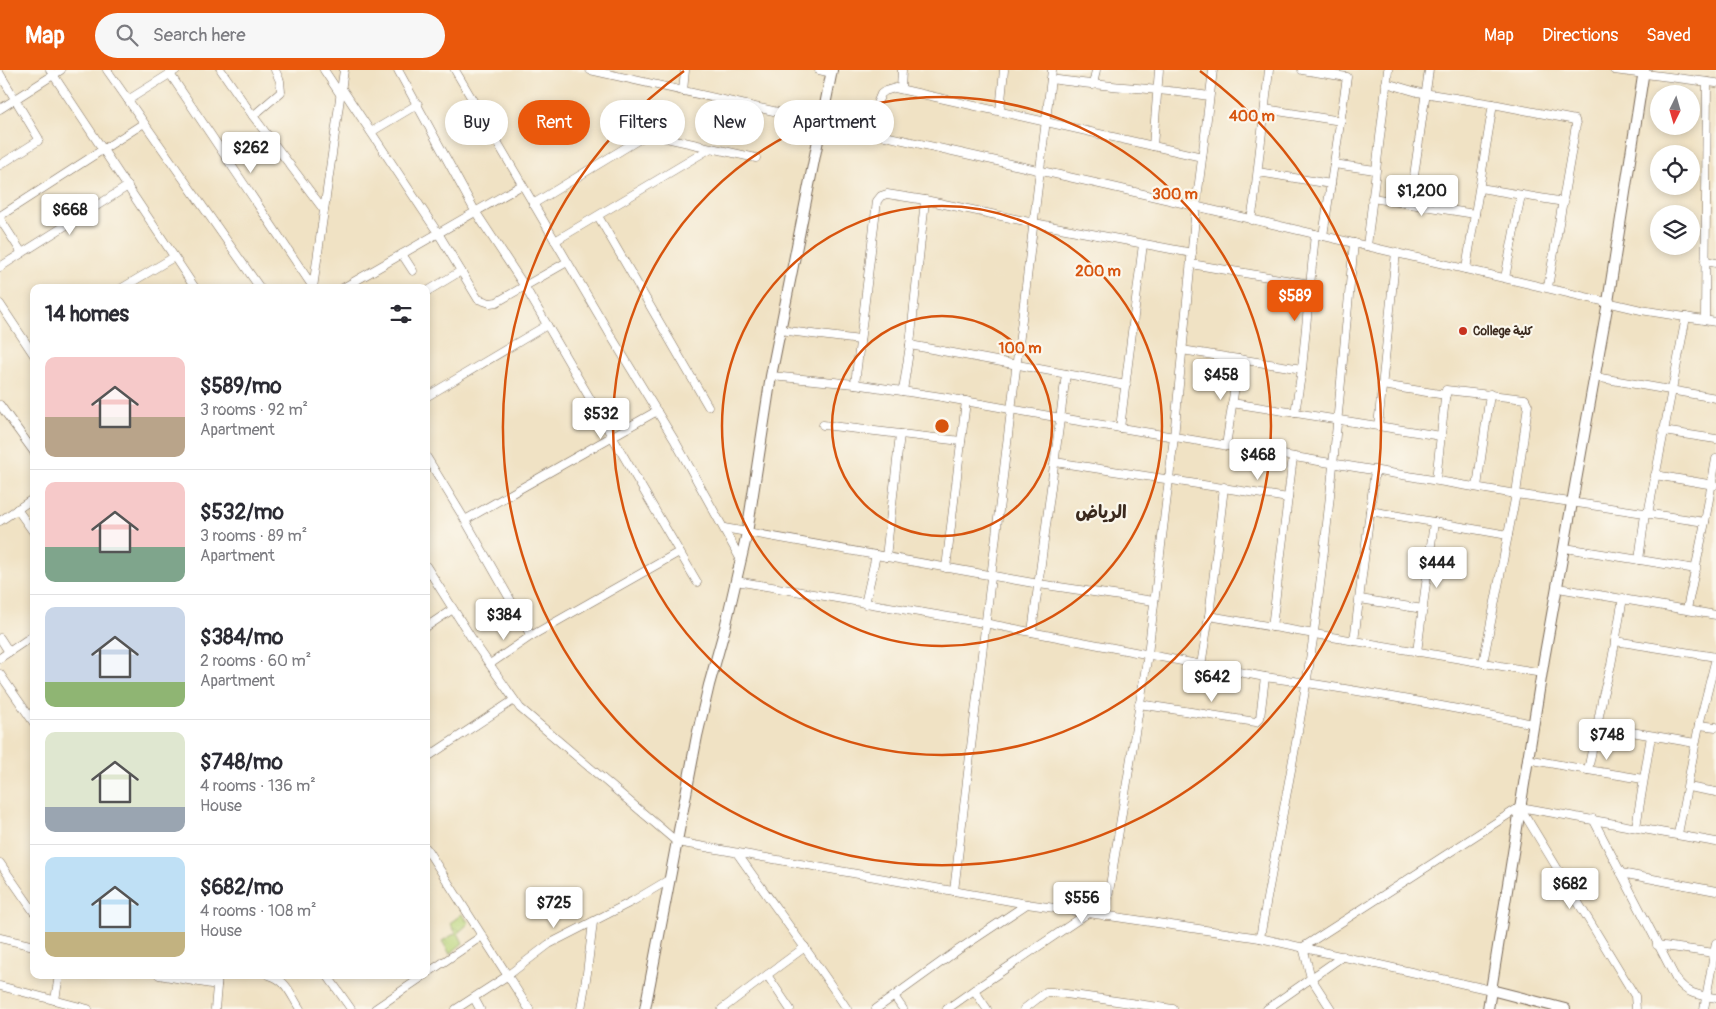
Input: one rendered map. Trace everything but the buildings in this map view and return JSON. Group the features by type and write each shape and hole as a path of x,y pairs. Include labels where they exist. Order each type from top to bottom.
{"street":[{"path":"0,108 52,73 61,70"},
{"path":"107,70 257,284"},
{"path":"221,70 324,210"},
{"path":"253,116 281,92 280,81 275,70"},
{"path":"324,70 371,132 438,233 478,299 484,302 497,302 567,262"},
{"path":"313,284 344,70"},
{"path":"398,70 475,211 525,287 697,582"},
{"path":"455,70 657,411 741,560"},
{"path":"683,91 685,70"},
{"path":"819,70 832,71 826,100"},
{"path":"901,89 902,70"},
{"path":"1000,111 1004,70"},
{"path":"954,892 984,624 1052,70"},
{"path":"1093,85 1096,70"},
{"path":"1153,146 1159,70"},
{"path":"1105,916 1148,654 1174,437 1196,207 1213,70"},
{"path":"1250,220 1258,172 1269,70"},
{"path":"1295,413 1302,369 1310,284 1331,184 1348,73 1302,70"},
{"path":"1367,246 1388,70"},
{"path":"1410,204 1429,70"},
{"path":"1614,70 1644,72 1716,83"},
{"path":"596,71 774,111"},
{"path":"128,100 173,72 311,284"},
{"path":"1488,1009 1542,673 1608,302 1644,72"},
{"path":"52,73 192,284"},
{"path":"0,74 39,139 0,165"},
{"path":"1051,79 1209,96"},
{"path":"1705,320 1707,82"},
{"path":"1386,83 1426,94 1493,104 1575,120 1576,128 1548,287"},
{"path":"879,100 881,94 890,89 901,89 1202,157"},
{"path":"371,132 418,104"},
{"path":"1466,268 1493,104"},
{"path":"1265,108 1341,121"},
{"path":"22,253 0,218 103,148 144,123"},
{"path":"1706,133 1716,134"},
{"path":"533,204 648,134 756,158"},
{"path":"894,138 1466,268 1641,310 1716,322"},
{"path":"647,1007 699,727 747,533 771,376 817,145"},
{"path":"555,241 711,148"},
{"path":"1334,164 1375,170"},
{"path":"1258,172 1331,184"},
{"path":"1706,176 1716,176"},
{"path":"350,284 522,185"},
{"path":"0,268 128,186"},
{"path":"1480,188 1564,202"},
{"path":"855,384 877,201 881,196 887,194 926,200 1192,253"},
{"path":"1505,278 1521,195"},
{"path":"1372,198 1475,214"},
{"path":"903,391 926,200"},
{"path":"598,216 708,406"},
{"path":"1260,938 1314,634 1354,243"},
{"path":"1120,428 1143,244"},
{"path":"1378,426 1396,252"},
{"path":"402,254 412,271"},
{"path":"129,284 174,257"},
{"path":"1705,261 1716,262"},
{"path":"1191,264 1310,284"},
{"path":"430,290 462,271"},
{"path":"0,304 30,349"},
{"path":"1639,560 1646,514 1686,317"},
{"path":"430,395 547,325"},
{"path":"780,330 860,340"},
{"path":"910,345 1126,385"},
{"path":"1182,350 1302,369"},
{"path":"1226,446 1239,359"},
{"path":"1032,632 1066,374"},
{"path":"771,376 855,384 903,391 1516,494 1705,522"},
{"path":"1595,377 1671,391 1716,395"},
{"path":"1382,384 1446,395"},
{"path":"1436,480 1446,390 1525,399 1528,405 1516,494 1483,663"},
{"path":"1477,487 1490,394"},
{"path":"946,568 966,401"},
{"path":"1232,403 1441,436"},
{"path":"0,405 30,446"},
{"path":"465,520 657,411"},
{"path":"823,425 961,441"},
{"path":"1663,431 1716,439"},
{"path":"886,557 900,434"},
{"path":"1272,627 1293,457"},
{"path":"1688,610 1714,485 1716,459"},
{"path":"1055,462 1288,498"},
{"path":"430,463 531,636"},
{"path":"1354,642 1375,470"},
{"path":"1655,475 1714,485"},
{"path":"1200,665 1209,616 1224,487"},
{"path":"0,521 30,501"},
{"path":"17,510 30,528"},
{"path":"1370,511 1508,535"},
{"path":"1417,652 1434,522"},
{"path":"724,528 991,576 1154,601"},
{"path":"1565,548 1696,569"},
{"path":"490,664 531,636 679,552"},
{"path":"866,604 876,555"},
{"path":"430,572 514,700 677,842 954,892 1260,938 1491,990 1565,1009"},
{"path":"736,581 1032,632 1265,678 1456,708 1534,724"},
{"path":"1558,588 1716,614"},
{"path":"1588,770 1623,598"},
{"path":"1360,599 1423,609"},
{"path":"430,624 454,609"},
{"path":"1209,616 1542,673"},
{"path":"0,638 8,652"},
{"path":"0,658 30,638"},
{"path":"1615,641 1716,657 1695,743 1678,834"},
{"path":"0,674 30,717"},
{"path":"1139,704 1256,722 1260,718 1265,678"},
{"path":"430,755 514,700"},
{"path":"1699,725 1716,727"},
{"path":"1597,726 1695,743"},
{"path":"1636,827 1651,736"},
{"path":"1528,759 1643,779"},
{"path":"1688,787 1716,792"},
{"path":"1303,947 1520,806 1716,842"},
{"path":"1520,806 1636,996 1636,1009"},
{"path":"1593,819 1657,945 1682,987 1692,994 1716,998"},
{"path":"738,853 805,946 847,1009"},
{"path":"430,854 529,1009"},
{"path":"0,863 30,904"},
{"path":"1621,873 1716,891"},
{"path":"456,1009 507,976 548,944 633,901 670,879"},
{"path":"876,1009 1027,904"},
{"path":"947,1009 1088,913"},
{"path":"581,1009 588,974 593,922"},
{"path":"430,972 482,936"},
{"path":"0,938 30,945"},
{"path":"1704,1009 1716,943"},
{"path":"1657,945 1714,953"},
{"path":"722,1009 805,946"},
{"path":"1303,947 1311,978 1331,1009"},
{"path":"1268,1009 1343,956"},
{"path":"767,975 790,1009"},
{"path":"57,1004 60,979"},
{"path":"182,979 217,985"},
{"path":"215,1009 218,979"},
{"path":"279,979 284,983 300,1009"},
{"path":"330,979 351,1009"},
{"path":"375,1009 420,979"},
{"path":"0,986 57,1004 88,1009"},
{"path":"974,990 987,1009"},
{"path":"1024,1009 1046,992 1052,992 1173,1009"},
{"path":"894,996 903,1009"},
{"path":"474,998 480,1009"}],"green space":[{"path":"462,914 469,923 458,933 463,943 450,954 442,941 456,933 450,923"}],"place":[{"name":"College كلية","path":"1463,331"}],"district":[{"name":"الرياض","path":"1101,512"}]}
